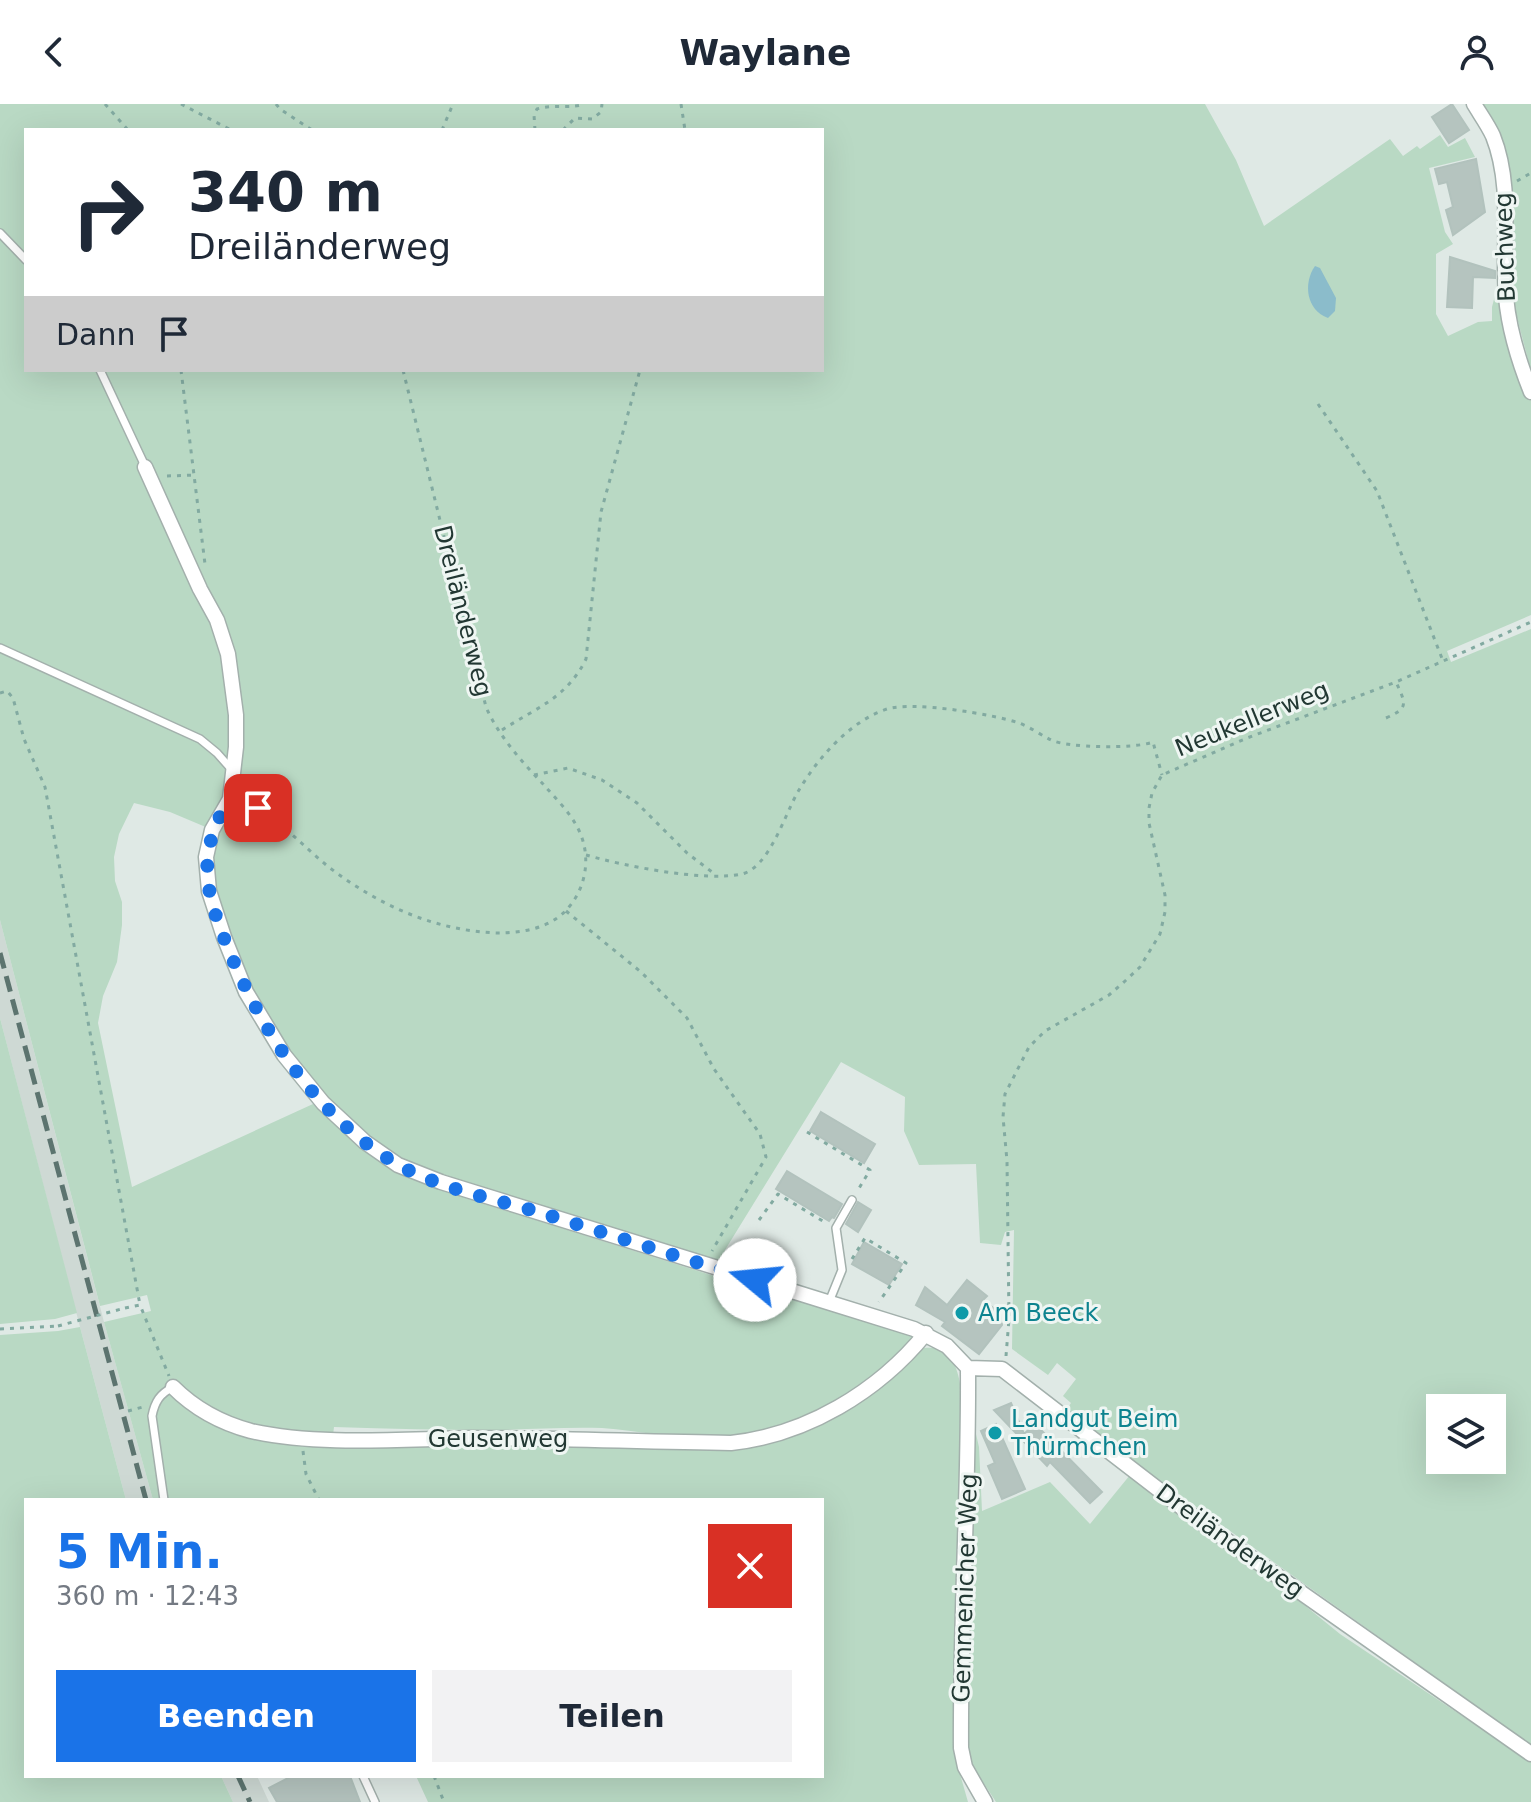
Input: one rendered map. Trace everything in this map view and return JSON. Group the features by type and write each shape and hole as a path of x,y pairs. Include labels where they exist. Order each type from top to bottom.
{"street":[{"name":"Buchweg","path":"1474,104 1493,136 1500,162 1504,188 1504,271 1508,314 1531,392"},
{"path":"145,467 217,620 228,654 236,715 233,772 230,799 212,830 206,857 209,891 246,992 284,1055 323,1103 365,1142 398,1165 453,1186 926,1333 947,1346 968,1368 1002,1369"},
{"name":"Geusenweg","path":"173,1387 195,1405 227,1424 277,1436 352,1439 592,1438 731,1443 783,1433 838,1407 912,1351 926,1333"},
{"name":"Gemmenicher Weg","path":"968,1368 969,1452 961,1748 965,1767 985,1802"},
{"name":"Dreiländerweg","path":"1002,1369 1202,1523 1531,1754"}],"lane":[{"path":"0,233 24,258"},
{"path":"101,372 145,467"},
{"path":"0,648 200,739 233,772"},
{"path":"829,1303 842,1270 836,1228 852,1200"},
{"path":"164,1498 152,1416 154,1404 162,1393 173,1387"},
{"path":"364,1778 375,1802"}],"path":[{"path":"105,104 126,128"},
{"path":"181,104 227,128"},
{"path":"276,104 309,128"},
{"path":"443,128 453,104"},
{"path":"535,128 537,109 584,104"},
{"path":"565,128 575,118 592,119 601,112 602,104"},
{"path":"681,104 685,128"},
{"path":"181,372 206,573"},
{"name":"Dreiländerweg","path":"403,372 479,682 492,722 502,730 509,746 570,816 582,838 586,855"},
{"path":"502,730 562,693 577,678 586,659 601,512 639,372"},
{"path":"1318,404 1377,491 1443,661"},
{"path":"153,484 165,476 195,475"},
{"name":"Neukellerweg","path":"1002,1369 1008,1344 1009,1319 1007,1161 1003,1117 1005,1094 1029,1047 1045,1031 1109,995 1146,959 1160,934 1165,895 1149,823 1149,808 1152,793 1162,775 1247,738 1396,682 1531,622"},
{"path":"1386,718 1403,708 1403,698 1396,682"},
{"path":"0,693 7,691 13,698 24,739 45,787 140,1305 173,1387"},
{"path":"230,799 258,808 348,880 427,922 465,931 509,933 529,931 566,911 583,884 586,855 649,869 716,875 743,874 756,867 770,848 799,789 818,763 839,740 866,719 888,708 929,707 1019,723 1053,741 1072,745 1126,749 1153,742 1162,775"},
{"path":"534,775 568,768 602,780 637,803 687,853 716,875"},
{"path":"566,911 641,972 687,1018 714,1069 760,1134 766,1157 704,1265"},
{"path":"807,1132 870,1170 852,1200"},
{"path":"759,1220 778,1194 836,1228"},
{"path":"842,1270 848,1267 865,1238 906,1263 878,1303 873,1316"},
{"path":"0,1329 58,1326 140,1305"},
{"path":"304,1463 318,1498"},
{"path":"435,1778 444,1802"}],"shaded area":[{"path":"0,920 152,1498 125,1498 0,1018"},
{"path":"222,1778 258,1778 269,1802 233,1802"}],"green space":[{"path":"0,104 1205,104 1236,160 1264,226 1390,139 1403,156 1440,135 1448,147 1465,138 1475,157 1429,168 1445,232 1453,244 1436,254 1436,314 1448,336 1478,322 1492,321 1492,307 1501,272 1520,373 1531,401 1531,615 1447,651 1451,662 1531,629 1531,1745 1064,1413 1071,1403 1063,1396 1076,1379 1057,1363 1048,1375 1012,1349 1014,1230 1005,1232 1001,1245 980,1243 976,1164 919,1165 904,1131 905,1097 841,1062 717,1263 413,1163 369,1139 342,1114 307,1076 265,1012 243,966 215,891 212,875 214,844 230,811 220,802 208,828 170,812 134,803 119,834 114,857 115,881 122,902 122,925 117,962 103,996 98,1023 132,1187 313,1104 370,1154 437,1189 912,1334 905,1350 866,1383 811,1414 742,1439 691,1439 602,1428 478,1430 334,1427 332,1443 601,1441 693,1450 745,1447 834,1414 888,1382 924,1348 937,1349 953,1361 960,1383 964,1417 973,1421 979,1447 982,1511 1050,1482 1090,1524 1130,1475 1250,1561 1340,1634 1531,1762 1531,1802 996,1802 979,1776 958,1767 968,1802 428,1802 417,1778 824,1778 824,1498 167,1498 157,1445 156,1412 149,1414 162,1498 152,1498 104,1322 151,1311 147,1295 100,1306 0,920"},
{"path":"1477,104 1531,104 1531,371 1509,287 1507,186"},
{"path":"0,1018 77,1313 55,1319 0,1324"},
{"path":"80,1327 125,1498 24,1498 24,1778 222,1778 233,1802 0,1802 0,1335"}],"water":[{"path":"1315,266 1320,268 1336,298 1335,311 1328,318 1315,309 1309,295 1309,280"}],"building":[{"path":"1452,104 1469,130 1449,143 1432,117"},
{"path":"1476,159 1485,212 1453,235 1446,210 1453,207 1447,182 1439,184 1435,169"},
{"path":"1450,257 1495,271 1495,278 1473,277 1472,308 1447,307"},
{"path":"821,1112 875,1144 864,1163 810,1131"},
{"path":"787,1171 842,1204 834,1218 829,1221 776,1189"},
{"path":"858,1202 871,1210 858,1232 846,1224"},
{"path":"864,1242 902,1264 889,1285 852,1264"},
{"path":"967,1280 987,1296 983,1300 1000,1313 1002,1325 979,1354 942,1326 945,1322 916,1305 925,1287 947,1305"},
{"path":"1011,1403 1024,1434 1035,1424 1102,1492 1090,1503 1050,1462 1047,1466 994,1410"},
{"path":"996,1424 1025,1489 1002,1499 988,1466 995,1463 981,1431"},
{"path":"288,1778 351,1778 360,1802 277,1802 269,1788"}],"railway":[{"path":"0,953 145,1498"},
{"path":"239,1778 250,1802"}],"place":[{"name":"Am Beeck","path":"962,1313"},
{"name":"Landgut Beim Thürmchen","path":"995,1433"}],"route":[{"path":"258,808 230,799 220,814 212,830 206,857 209,891 246,992 284,1055 323,1103 365,1142 398,1165 465,1190 755,1280"}]}
